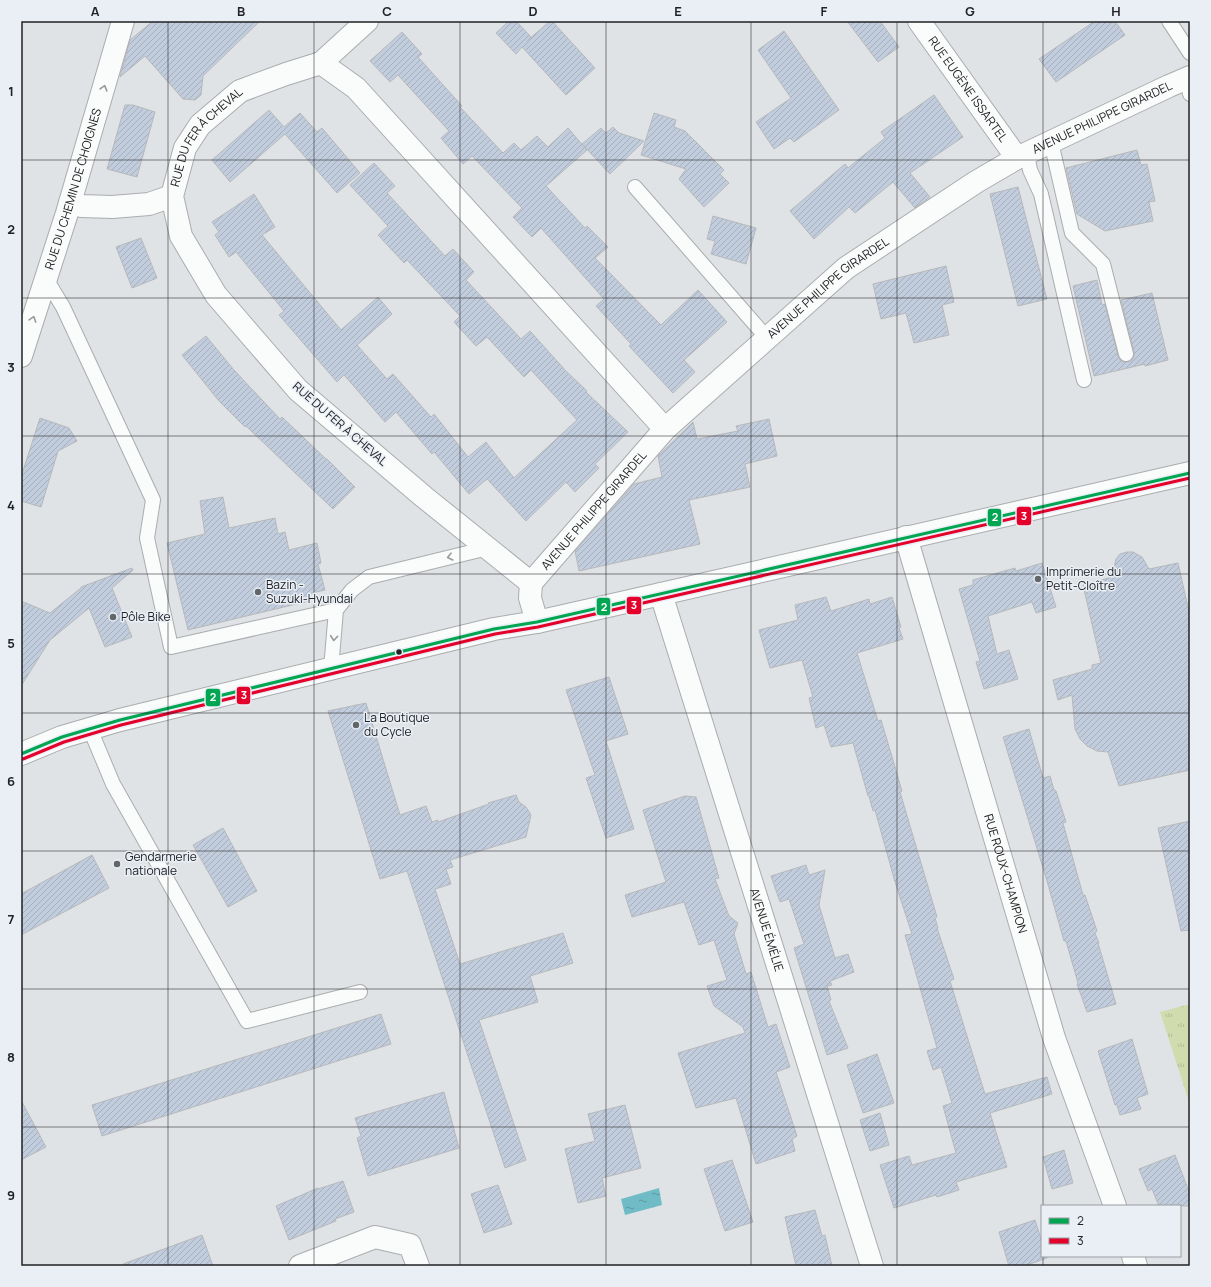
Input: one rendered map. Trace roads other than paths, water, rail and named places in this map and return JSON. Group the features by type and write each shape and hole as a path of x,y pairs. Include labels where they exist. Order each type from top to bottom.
{"street":[{"name":"RUE DU CHEMIN DE CHOIGNES","path":"21,356 70,203 124,21"},
{"path":"367,21 321,63 356,88 665,429"},
{"name":"RUE EUGÈNE ISSARTEL","path":"919,21 1022,156"},
{"name":"RUE DU FER À CHEVAL","path":"321,63 240,91 200,124 184,148 172,196 181,236 216,295 298,390 424,497 531,583"},
{"name":"AVENUE PHILIPPE GIRARDEL","path":"531,583 665,429 846,268 976,182 1022,156 1169,86 1189,83"},
{"path":"70,203 82,206 112,207 148,204 172,196"},
{"path":"21,754 62,737 120,720 494,629 537,622 1190,473"},
{"name":"RUE ROUX-CHAMPION","path":"906,537 1054,1038 1115,1205"},
{"path":"531,583 530,598 537,622"},
{"name":"AVENUE ÉMÉLIE","path":"661,594 872,1266"},
{"path":"300,1266 375,1237 410,1245 418,1266"}],"lane":[{"path":"1169,21 1190,53"},
{"path":"1051,142 1072,233 1107,267 1126,354"},
{"path":"1022,156 1041,194 1084,380"},
{"path":"635,187 767,338"},
{"path":"46,280 63,307 154,500 146,538 171,647 336,610"},
{"path":"331,669 336,610 352,590 369,577 488,548"},
{"path":"90,729 113,784 247,1021 360,992"}],"water":[{"path":"659,1188 662,1205 625,1215 621,1199"}],"place":[{"name":"Imprimerie du Petit-Cloître","path":"1038,579"},
{"name":"Bazin - Suzuki-Hyundai","path":"258,592"},
{"name":"Pôle Bike","path":"113,617"},
{"name":"La Boutique du Cycle","path":"356,725"},
{"name":"Gendarmerie nationale","path":"117,864"}]}
